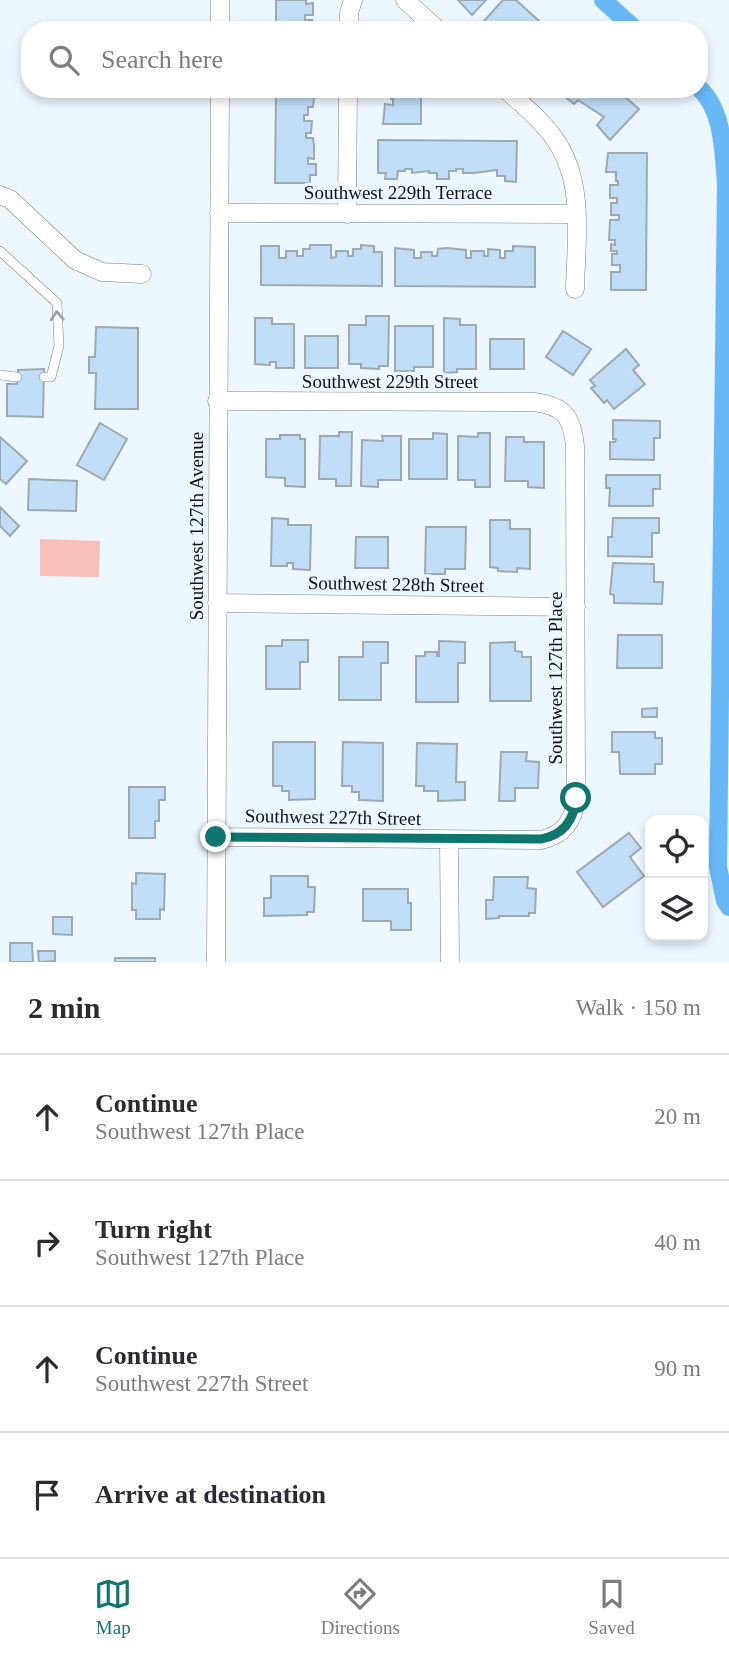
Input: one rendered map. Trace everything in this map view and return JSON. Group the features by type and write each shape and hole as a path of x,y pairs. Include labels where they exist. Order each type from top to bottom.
{"street":[{"path":"220,0 220,21"},
{"path":"349,21 353,0"},
{"path":"405,0 428,21"},
{"name":"Southwest 127th Avenue","path":"216,962 220,98"},
{"path":"347,214 348,98"},
{"path":"514,98 552,136 568,164 576,214 575,289"},
{"path":"0,195 10,199 75,260 102,272 142,274"},
{"name":"Southwest 229th Terrace","path":"219,213 576,214"},
{"name":"Southwest 229th Street","path":"217,401 534,402 562,410"},
{"name":"Southwest 127th Place","path":"449,840 541,839 556,835 569,823 576,798 575,446 570,421 562,410"},
{"name":"Southwest 228th Street","path":"217,603 576,607"},
{"name":"Southwest 227th Street","path":"216,837 449,840"},
{"path":"449,840 450,962"}],"lane":[{"path":"0,251 57,303 59,346 51,377 44,377"},
{"path":"0,375 17,377"}],"shaded area":[{"path":"40,539 100,541 99,577 40,576"}],"building":[{"path":"276,0 306,0 306,4 313,3 313,15 305,15 305,20 312,21 276,21"},
{"path":"458,0 486,0 472,15"},
{"path":"503,0 516,0 539,21 484,21"},
{"path":"276,98 314,98 313,107 308,107 308,115 304,115 304,121 312,121 311,133 306,133 306,138 313,138 314,159 308,158 308,164 316,164 316,175 310,175 310,183 275,183"},
{"path":"421,98 421,124 383,124 385,104 393,105 391,99"},
{"path":"566,98 626,98 639,109 610,140 597,125 604,117 578,100 574,104"},
{"path":"378,140 517,141 516,182 505,181 505,176 497,176 497,170 463,173 463,169 449,171 449,179 437,179 437,173 429,171 412,173 412,169 405,169 398,171 397,179 385,179 386,173 378,173"},
{"path":"608,153 647,153 646,290 611,290 611,272 620,272 620,265 612,265 612,254 617,254 617,251 611,251 611,244 615,245 615,240 609,240 610,220 619,220 619,215 611,215 611,203 617,203 617,198 610,198 610,185 618,185 618,181 616,172 606,172"},
{"path":"310,245 331,245 331,258 336,257 336,251 348,251 348,256 353,256 353,249 361,249 361,245 374,246 374,252 382,252 382,286 261,285 261,246 279,246 279,258 286,258 286,251 297,251 297,256 303,256 303,249 310,249"},
{"path":"513,246 535,247 535,287 395,286 395,248 414,250 414,258 421,258 421,252 432,252 432,256 437,256 438,249 446,248 466,250 466,258 471,258 471,251 484,251 484,256 488,256 488,249 500,250 500,258 505,258 505,251 513,251"},
{"path":"366,316 389,316 388,366 379,366 379,369 349,364 349,325 366,325"},
{"path":"255,318 272,318 272,324 294,324 294,368 276,368 276,362 270,362 270,365 255,364"},
{"path":"444,318 460,319 460,325 476,325 476,369 457,369 457,372 444,373"},
{"path":"395,326 433,326 433,367 395,371"},
{"path":"96,327 138,328 138,409 95,409 96,373 89,373 89,357 95,357"},
{"path":"563,331 591,349 573,375 546,357"},
{"path":"305,336 338,336 338,368 305,368"},
{"path":"490,339 524,339 524,369 490,369"},
{"path":"626,349 639,365 633,370 645,384 614,409 607,400 604,403 591,388 595,386 590,380"},
{"path":"44,369 43,417 7,416 7,384 17,384 18,370"},
{"path":"613,420 660,421 660,438 654,438 654,460 610,459 610,442 615,442 616,439 613,439"},
{"path":"100,423 127,439 104,480 77,465"},
{"path":"339,432 352,432 351,486 336,486 336,479 319,479 320,436 339,436"},
{"path":"433,433 447,434 447,479 409,479 409,439 433,439"},
{"path":"478,433 490,433 490,487 475,487 475,480 458,480 458,436 478,437"},
{"path":"280,435 300,435 300,439 305,439 305,487 285,486 285,478 266,477 266,439 280,439"},
{"path":"382,436 401,436 401,480 378,480 378,487 361,486 362,440 383,441"},
{"path":"0,437 27,461 6,484 0,479"},
{"path":"506,437 524,437 524,442 544,442 544,488 528,487 528,481 505,481"},
{"path":"606,475 660,475 660,489 653,489 653,506 609,506 610,488 606,488"},
{"path":"29,479 77,481 76,511 28,510"},
{"path":"0,507 19,526 10,536 0,526"},
{"path":"272,518 288,519 288,525 311,525 310,570 293,569 293,563 287,563 287,566 271,566"},
{"path":"613,518 659,518 659,533 652,533 652,557 608,556 608,537 612,537"},
{"path":"490,520 510,520 510,529 530,529 530,569 517,568 517,572 498,571 498,568 490,567"},
{"path":"426,527 466,527 465,569 445,569 445,574 425,574"},
{"path":"356,537 388,537 388,568 355,568"},
{"path":"613,563 654,564 654,582 663,582 662,604 614,603 614,595 610,594"},
{"path":"618,635 662,635 662,668 617,668"},
{"path":"282,640 308,640 308,662 300,662 300,689 266,689 266,646 282,646"},
{"path":"439,641 465,642 465,663 458,663 458,702 416,702 416,656 425,656 425,652 437,652 439,656"},
{"path":"363,642 388,642 388,663 381,663 381,700 339,700 339,657 363,657"},
{"path":"515,642 515,651 522,652 522,657 531,657 531,701 490,701 490,643"},
{"path":"657,708 657,717 642,717 642,709"},
{"path":"612,732 655,732 655,738 662,738 662,764 655,764 655,774 620,774 619,752 612,752"},
{"path":"273,742 315,742 315,799 289,800 289,791 282,791 282,786 273,786"},
{"path":"343,742 383,743 383,801 359,800 359,792 352,792 352,786 342,786"},
{"path":"417,743 457,744 456,782 465,782 465,800 438,801 438,791 424,791 424,786 416,786"},
{"path":"501,752 527,752 526,761 539,762 538,788 515,788 515,801 499,801"},
{"path":"129,787 165,787 165,800 159,800 159,821 155,821 155,838 129,838"},
{"path":"629,833 641,848 630,857 644,876 603,907 577,872"},
{"path":"136,873 165,874 164,910 160,909 160,919 136,919 136,910 132,910 132,883 136,884"},
{"path":"271,876 308,876 308,887 315,887 314,912 307,912 307,915 264,916 264,898 271,898"},
{"path":"494,877 528,877 527,888 536,889 535,913 529,913 529,916 486,919 486,900 493,900"},
{"path":"363,889 408,889 411,930 391,930 391,921 363,921"},
{"path":"53,917 72,917 72,935 53,934"},
{"path":"10,943 32,943 33,962 10,962"},
{"path":"38,951 55,951 55,961 39,962"},
{"path":"115,958 155,958 155,962 115,962"}],"waterway":[{"path":"603,0 626,21"},
{"path":"708,98 721,132 726,183 718,867 725,901 729,907"}],"route":[{"path":"216,837 541,839 556,835 564,829 573,815 576,798"}]}
